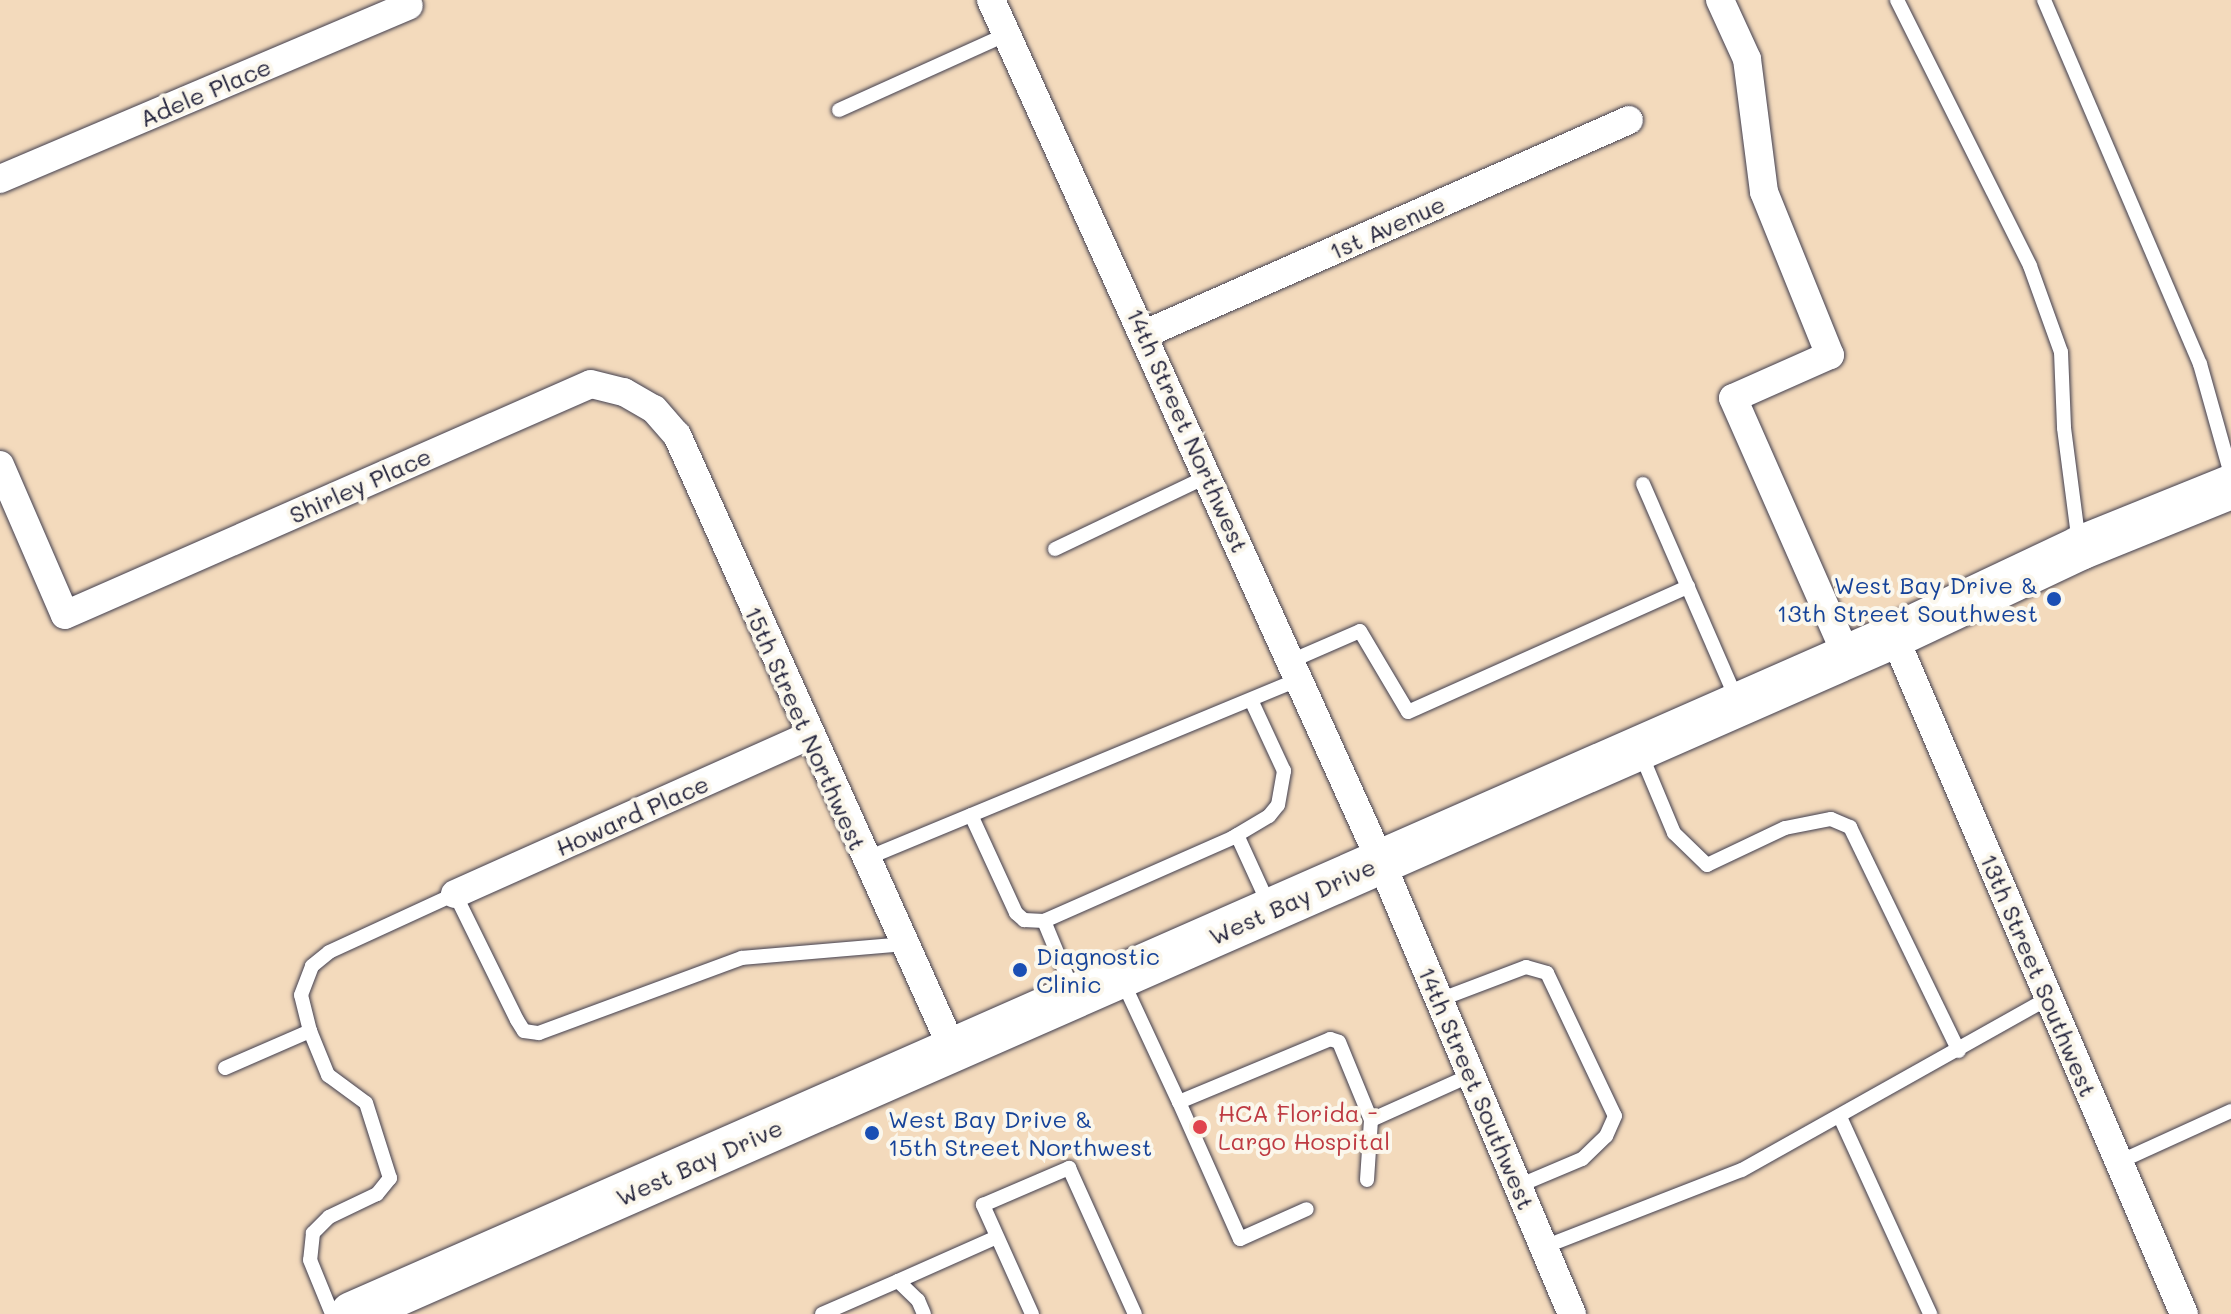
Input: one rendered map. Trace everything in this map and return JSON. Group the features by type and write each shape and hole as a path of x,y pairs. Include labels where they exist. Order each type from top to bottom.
{"main road":[{"name":"West Bay Drive","path":"376,1309 953,1050 1894,636 2080,548 2231,487"}],"street":[{"path":"1720,0 1747,59 1764,192 1830,355 1733,398 1847,656"},
{"name":"14th Street Northwest","path":"994,1 1381,862"},
{"name":"Adele Place","path":"0,179 409,5"},
{"name":"1st Avenue","path":"1145,334 1629,120"},
{"name":"Shirley Place","path":"0,465 65,615 591,384 624,392 654,409"},
{"name":"15th Street Northwest","path":"654,409 677,435 808,736 953,1050"},
{"name":"13th Street Southwest","path":"1894,636 2184,1314"},
{"name":"Howard Place","path":"455,894 808,736"},
{"name":"14th Street Southwest","path":"1381,862 1572,1314"}],"lane":[{"path":"1897,0 2030,266 2061,352 2064,428 2080,548"},
{"path":"2044,0 2200,364 2231,474"},
{"path":"839,110 1007,34"},
{"path":"1055,549 1208,476"},
{"path":"1643,484 1739,704"},
{"path":"865,859 1251,700 1360,631 1408,712 1688,587"},
{"path":"971,815 1016,913 1024,920 1044,921 1237,835 1269,816 1284,788 1284,771 1251,700"},
{"path":"1638,749 1674,833 1707,865 1785,828 1831,819 1850,827 1959,1051"},
{"path":"1237,835 1271,910"},
{"path":"332,1314 310,1260 313,1233 329,1217 377,1194 390,1178 366,1103 328,1075 310,1031 301,995 312,966 329,952 455,894 517,1020 524,1031 539,1033 742,958 904,944"},
{"path":"1044,921 1076,996"},
{"path":"1439,1000 1526,967 1547,973 1615,1116 1606,1136 1582,1159 1518,1186"},
{"path":"1121,976 1240,1239 1307,1209"},
{"path":"1544,1247 1742,1170 2049,998"},
{"path":"225,1068 310,1031"},
{"path":"1179,1102 1330,1039 1339,1042 1371,1120 1367,1180"},
{"path":"1371,1120 1469,1076"},
{"path":"2119,1162 2231,1111"},
{"path":"1840,1117 1930,1314"},
{"path":"1032,1314 983,1205 1069,1168 1135,1314"},
{"path":"822,1314 997,1237"},
{"path":"898,1281 918,1300 924,1314"}],"place":[{"name":"West Bay Drive & 13th Street Southwest","path":"2054,599"},
{"name":"Diagnostic Clinic","path":"1020,970"},
{"name":"HCA Florida - Largo Hospital","path":"1200,1127"},
{"name":"West Bay Drive & 15th Street Northwest","path":"872,1133"}]}
